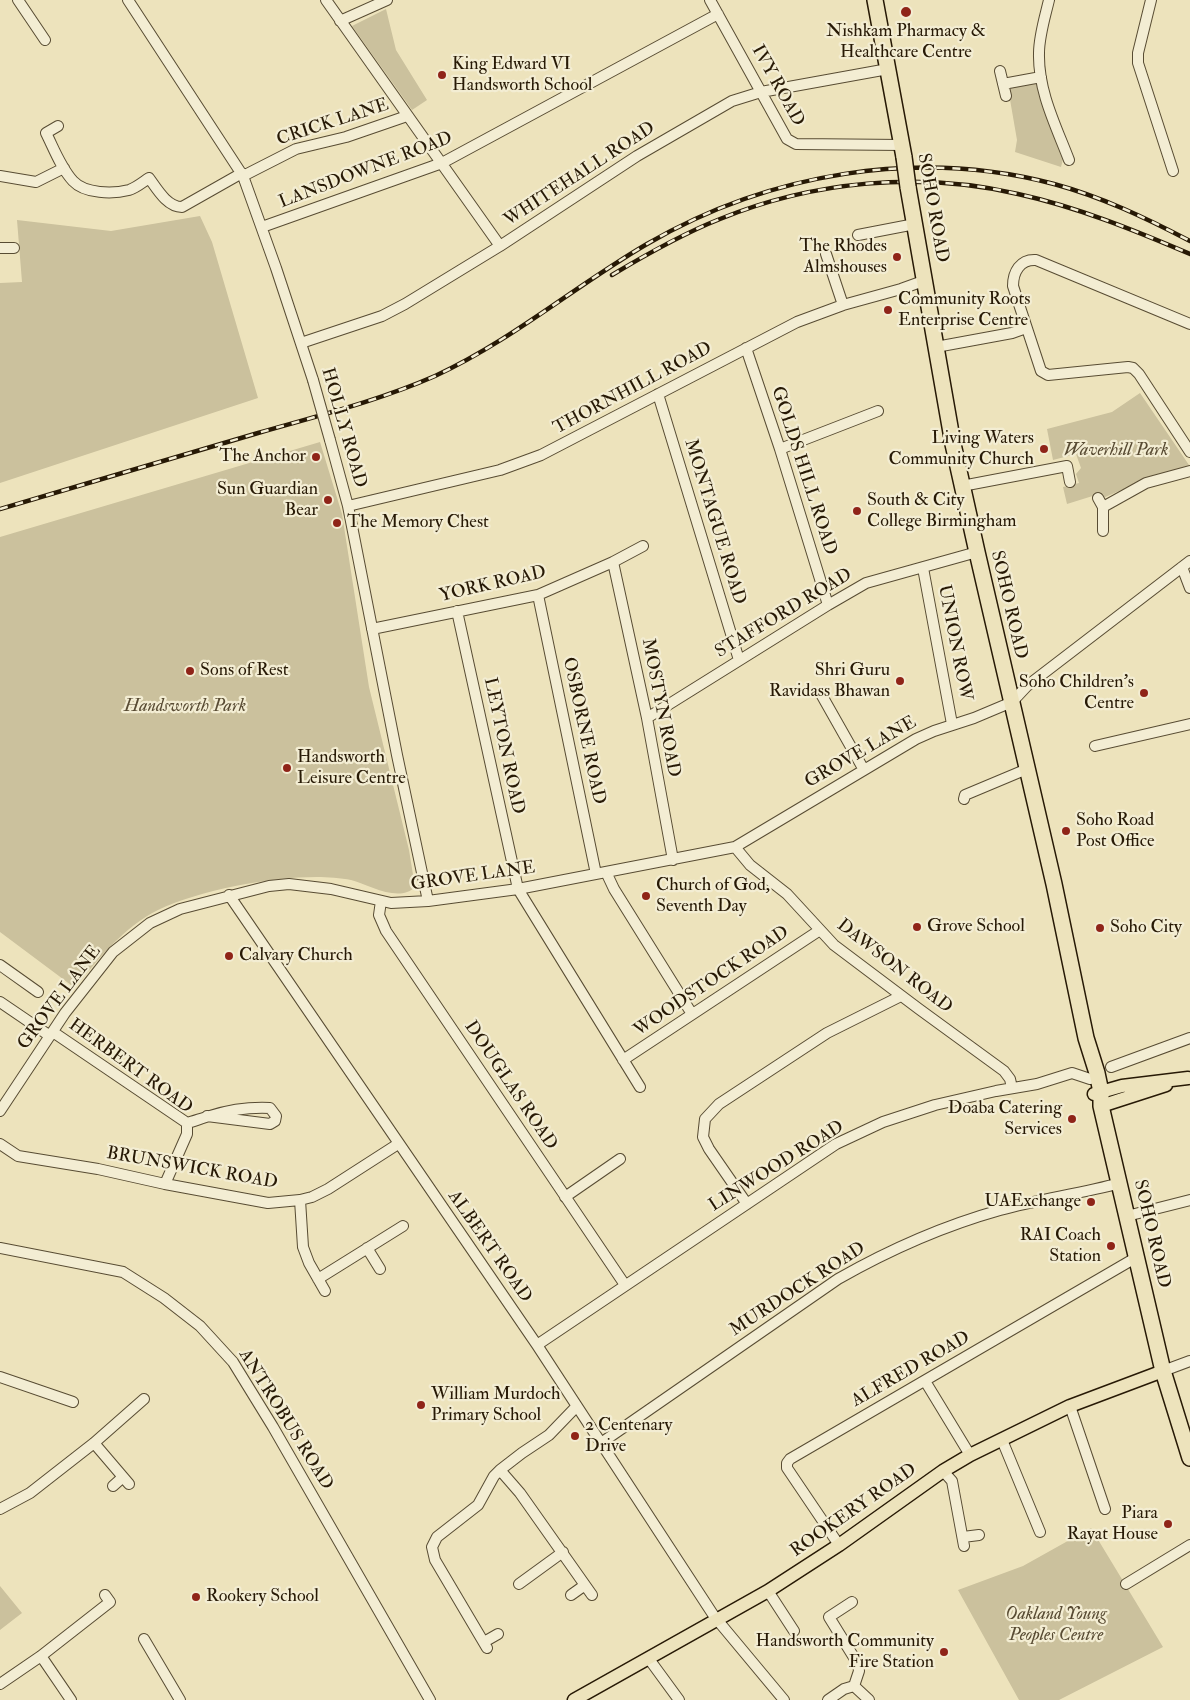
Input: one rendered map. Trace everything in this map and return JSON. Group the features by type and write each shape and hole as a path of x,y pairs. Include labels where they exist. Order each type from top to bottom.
{"highway":[{"name":"SOHO ROAD","path":"875,0 962,486 1054,884 1086,1038 1097,1073 1098,1097"},
{"name":"SOHO ROAD","path":"1086,1038 1090,1079 1098,1097 1164,1371 1190,1458"}],"main road":[{"path":"1098,1097 1144,1094 1189,1078"},
{"name":"ROOKERY ROAD","path":"574,1700 768,1591 839,1545 943,1471 970,1455 1070,1406 1164,1371"}],"street":[{"path":"18,0 46,40"},
{"name":"HOLLY ROAD","path":"128,0 242,174 301,343 348,506 428,901"},
{"path":"326,0 500,246"},
{"path":"340,21 386,0"},
{"name":"IVY ROAD","path":"710,0 787,139 796,144 903,151"},
{"path":"1048,0 1039,53 1041,77 1044,95 1069,160"},
{"path":"1151,0 1138,53 1138,63 1173,171"},
{"name":"LANSDOWNE ROAD","path":"262,227 442,163 718,14"},
{"name":"WHITEHALL ROAD","path":"301,343 382,316 405,304 500,246 637,156 732,102 761,92 888,69"},
{"path":"1000,71 1006,96"},
{"path":"1003,84 1041,77"},
{"name":"CRICK LANE","path":"64,168 74,182 82,188 99,191 130,190 149,178 168,201 176,207 182,207 242,174 296,149 346,137 407,116"},
{"path":"0,176 36,182 64,168 46,133 58,126"},
{"path":"858,235 916,224"},
{"path":"0,248 14,248"},
{"path":"825,254 843,305"},
{"path":"1190,324 1036,260 1031,260 1019,266 1013,278 1013,286 1038,367 1044,374 1054,375 1133,368 1139,374 1190,452"},
{"name":"THORNHILL ROAD","path":"348,506 500,470 541,455 797,322 843,305 926,280"},
{"path":"936,347 1012,334 1026,328"},
{"name":"GOLDS HILL ROAD","path":"746,348 780,449 828,605"},
{"name":"MONTAGUE ROAD","path":"658,394 739,660"},
{"path":"780,449 878,411"},
{"path":"962,486 1067,466 1070,482"},
{"path":"1103,531 1100,503 1146,483 1190,471"},
{"name":"YORK ROAD","path":"372,629 538,595 613,562 643,546"},
{"name":"STAFFORD ROAD","path":"647,718 866,583 977,552"},
{"name":"MOSTYN ROAD","path":"613,562 647,718 673,860"},
{"path":"1012,702 1027,686 1186,564 1190,588"},
{"name":"UNION ROW","path":"923,568 952,724"},
{"name":"OSBORNE ROAD","path":"538,595 601,873 614,889 692,1014"},
{"name":"LEYTON ROAD","path":"457,611 518,889 640,1086"},
{"path":"821,694 864,770"},
{"name":"GROVE LANE","path":"0,1111 51,1034 113,952 132,936 174,911 230,895 269,886 290,884 330,889 381,901 402,903 428,901 518,889 735,847 916,739 934,730 974,718 1012,702"},
{"path":"1095,746 1190,724"},
{"path":"964,799 965,795 984,786 1028,769"},
{"name":"DAWSON ROAD","path":"735,847 750,865 787,894 834,945 1004,1071 1010,1079 1012,1088"},
{"name":"ALBERT ROAD","path":"230,895 536,1345 717,1620 784,1700"},
{"name":"DOUGLAS ROAD","path":"381,901 379,915 386,931 625,1285"},
{"name":"WOODSTOCK ROAD","path":"623,1060 820,930"},
{"path":"0,965 38,992"},
{"path":"746,1204 709,1149 704,1137 705,1119 719,1104 827,1032 901,996"},
{"name":"HERBERT ROAD","path":"0,1002 187,1123 187,1134 165,1184"},
{"path":"1111,1066 1190,1038"},
{"name":"LINWOOD ROAD","path":"536,1345 836,1144 884,1122 935,1106 1037,1084 1072,1073 1090,1079"},
{"path":"187,1123 207,1116 229,1111 260,1108 270,1108 276,1116 275,1121 270,1124 207,1116"},
{"name":"BRUNSWICK ROAD","path":"0,1144 18,1156 98,1169 165,1184 268,1203 312,1197 328,1189 398,1144"},
{"path":"566,1198 620,1159"},
{"name":"MURDOCK ROAD","path":"601,1443 838,1279 878,1256 932,1234 1000,1210 1120,1183"},
{"path":"300,1200 303,1247 309,1263 325,1292"},
{"path":"1127,1216 1190,1200"},
{"path":"318,1279 403,1226"},
{"name":"ANTROBUS ROAD","path":"0,1248 123,1272 164,1298 200,1326 233,1362 273,1427 430,1700"},
{"path":"367,1248 380,1269"},
{"name":"ALFRED ROAD","path":"839,1545 787,1468 787,1463 790,1459 1137,1257"},
{"path":"1164,1371 1190,1361"},
{"path":"0,1377 73,1402"},
{"path":"925,1381 970,1455"},
{"path":"0,1508 30,1493 94,1443 144,1399"},
{"path":"1070,1406 1105,1509"},
{"path":"498,1634 486,1645 435,1560 432,1547 437,1537 478,1505 494,1476 500,1470 549,1435 576,1407"},
{"path":"1002,1440 1040,1532"},
{"path":"94,1443 126,1480 112,1486"},
{"path":"500,1470 520,1493 592,1595"},
{"path":"943,1471 952,1481 964,1541 979,1535"},
{"path":"1126,1584 1190,1545"},
{"path":"518,1584 563,1552"},
{"path":"571,1594 585,1585"},
{"path":"768,1591 794,1631"},
{"path":"0,1684 42,1656 110,1602 105,1595"},
{"path":"852,1602 829,1617 858,1664 859,1671 854,1686"},
{"path":"144,1639 180,1700"},
{"path":"42,1656 71,1700"},
{"path":"650,1659 679,1700"},
{"path":"828,1700 844,1689 854,1686"},
{"path":"854,1686 869,1700"}],"green space":[{"path":"386,9 396,50 427,100 412,110 352,26"},
{"path":"1037,83 1064,155 1061,167 1015,152 1017,140 1008,88"},
{"path":"200,216 212,242 258,398 0,483 0,283 22,282 17,220 111,231"},
{"name":"Waverhill Park","path":"1140,393 1189,465 1142,481 1103,498 1099,494 1067,504 1063,487 1079,483 1076,474 1081,468 1076,454 1053,460 1047,429 1112,412"},
{"name":"Handsworth Park","path":"320,442 342,514 369,687 409,850 415,887 401,893 392,893 347,879 325,877 298,878 257,882 194,896 158,910 134,925 112,944 75,988 0,932 0,537"},
{"name":"Oakland Young Peoples Centre","path":"1091,1528 1163,1647 1059,1700 1019,1700 958,1590 1023,1566"},
{"path":"0,1586 22,1613 0,1630"}],"railway":[{"path":"0,509 347,408 435,376 490,347 647,244 694,220 743,200 793,184 845,174 897,168 950,168 1002,173 1054,184 1089,195 1140,216 1190,241"},
{"path":"612,275 692,231 755,206 829,188 905,182 981,187 1040,199 1105,220 1190,254"}],"place":[{"name":"Nishkam Pharmacy & Healthcare Centre","path":"906,12"},
{"name":"King Edward VI Handsworth School","path":"442,75"},
{"name":"The Rhodes Almshouses","path":"897,257"},
{"name":"Community Roots Enterprise Centre","path":"888,310"},
{"name":"Living Waters Community Church","path":"1044,449"},
{"name":"The Anchor","path":"316,457"},
{"name":"Sun Guardian Bear","path":"328,500"},
{"name":"South & City College Birmingham","path":"857,511"},
{"name":"The Memory Chest","path":"337,523"},
{"name":"Sons of Rest","path":"190,671"},
{"name":"Shri Guru Ravidass Bhawan","path":"900,681"},
{"name":"Soho Children's Centre","path":"1144,693"},
{"name":"Handsworth Leisure Centre","path":"287,768"},
{"name":"Soho Road Post Office","path":"1066,831"},
{"name":"Church of God, Seventh Day","path":"646,896"},
{"name":"Grove School","path":"917,927"},
{"name":"Soho City","path":"1100,928"},
{"name":"Calvary Church","path":"229,956"},
{"name":"Doaba Catering Services","path":"1072,1119"},
{"name":"UAExchange","path":"1091,1202"},
{"name":"RAI Coach Station","path":"1111,1246"},
{"name":"William Murdoch Primary School","path":"421,1405"},
{"name":"2 Centenary Drive","path":"575,1436"},
{"name":"Piara Rayat House","path":"1168,1524"},
{"name":"Rookery School","path":"196,1597"},
{"name":"Handsworth Community Fire Station","path":"944,1652"}]}
